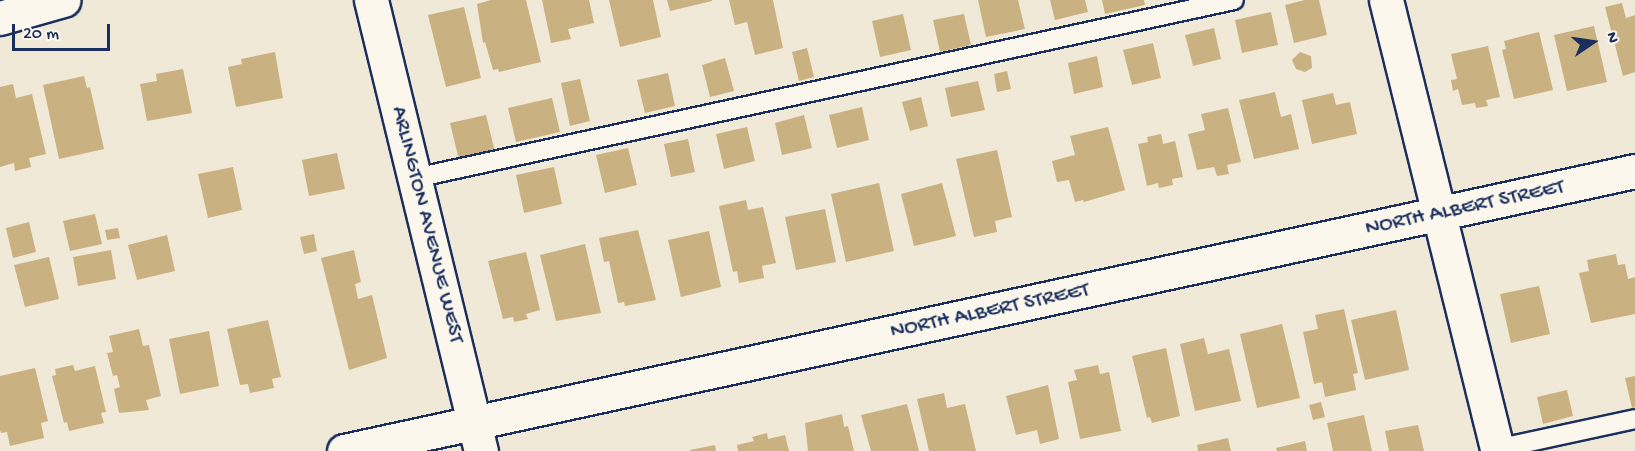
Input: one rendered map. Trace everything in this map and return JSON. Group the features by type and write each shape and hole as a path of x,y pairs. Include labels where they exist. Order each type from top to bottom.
{"street":[{"path":"0,18 63,0"},
{"name":"ARLINGTON AVENUE WEST","path":"371,0 477,437"},
{"path":"1386,0 1494,450"},
{"name":"NORTH ALBERT STREET","path":"344,451 477,437 1635,171"}],"lane":[{"path":"415,178 1234,0"},
{"path":"1494,450 1635,419"}],"building":[{"path":"491,0 526,0 541,62 499,72 498,69 493,70 485,42 483,43 477,4"},
{"path":"542,0 589,0 594,23 568,29 571,39 551,43"},
{"path":"609,0 653,0 661,37 620,47"},
{"path":"667,0 712,0 712,1 670,11"},
{"path":"729,0 773,0 783,48 755,55 747,22 735,25"},
{"path":"978,0 1018,0 1025,29 986,37"},
{"path":"1050,0 1085,0 1088,12 1055,20"},
{"path":"1102,0 1144,0 1145,5 1105,14"},
{"path":"1305,0 1319,0 1327,35 1294,43 1285,5"},
{"path":"1622,3 1626,18 1635,15 1635,72 1623,76 1605,7"},
{"path":"464,7 481,78 446,87 428,15"},
{"path":"1271,12 1278,45 1242,53 1235,20"},
{"path":"903,14 911,50 880,57 872,21"},
{"path":"964,14 971,45 940,52 933,20"},
{"path":"1594,26 1607,82 1567,91 1554,35"},
{"path":"1214,28 1221,59 1193,66 1185,35"},
{"path":"1539,32 1553,90 1514,99 1502,50 1506,49 1504,41"},
{"path":"1153,43 1161,78 1132,85 1123,50"},
{"path":"1488,46 1500,97 1486,100 1488,106 1476,108 1475,103 1462,105 1458,89 1453,91 1451,80 1457,79 1451,54"},
{"path":"807,48 814,77 799,81 792,52"},
{"path":"275,52 283,98 236,107 228,67 242,64 241,59"},
{"path":"1300,52 1311,56 1312,68 1305,72 1296,69 1292,60"},
{"path":"1097,56 1103,87 1074,94 1068,63"},
{"path":"725,58 734,91 710,97 702,65"},
{"path":"183,69 192,113 147,121 140,84 157,81 156,74"},
{"path":"1007,71 1011,89 997,92 994,74"},
{"path":"668,73 675,106 645,113 637,80"},
{"path":"84,76 87,88 90,87 104,149 59,159 43,85"},
{"path":"580,79 590,121 570,126 561,83"},
{"path":"978,81 985,110 951,117 945,88"},
{"path":"13,84 16,98 32,94 46,154 29,158 31,167 15,171 14,163 0,167 0,87"},
{"path":"1275,92 1281,117 1291,114 1299,149 1254,159 1239,100"},
{"path":"1333,93 1336,105 1350,102 1357,134 1312,144 1302,100"},
{"path":"921,97 928,126 910,131 902,102"},
{"path":"552,98 560,132 516,142 508,108"},
{"path":"862,107 869,140 837,148 829,115"},
{"path":"1228,108 1241,162 1227,165 1229,174 1217,176 1214,167 1197,170 1188,134 1205,130 1201,114"},
{"path":"486,115 495,152 459,160 450,123"},
{"path":"804,115 812,148 782,155 775,123"},
{"path":"747,127 755,161 724,169 716,134"},
{"path":"1108,127 1125,190 1084,202 1083,200 1075,202 1069,180 1057,182 1052,161 1075,155 1070,136"},
{"path":"1161,134 1163,144 1175,141 1183,177 1172,179 1173,185 1159,188 1158,183 1147,186 1138,144 1148,142 1147,137"},
{"path":"688,139 695,172 671,177 664,144"},
{"path":"628,148 637,185 605,193 596,155"},
{"path":"997,150 1012,217 995,221 997,232 974,237 956,159"},
{"path":"337,153 345,189 309,196 302,160"},
{"path":"233,167 242,210 208,218 198,174"},
{"path":"554,167 562,204 524,213 516,175"},
{"path":"879,183 894,251 846,262 831,194"},
{"path":"942,183 956,236 914,246 901,194"},
{"path":"746,200 748,210 763,207 776,263 762,266 764,278 739,283 737,271 733,272 719,206"},
{"path":"825,209 836,262 796,270 785,217"},
{"path":"95,214 102,244 70,251 63,221"},
{"path":"29,222 36,252 13,258 6,228"},
{"path":"118,228 120,238 107,240 105,230"},
{"path":"638,230 656,300 625,306 624,302 618,303 609,261 604,262 599,238"},
{"path":"709,231 721,287 681,297 668,240"},
{"path":"314,234 317,251 304,254 300,237"},
{"path":"167,235 175,271 137,280 128,245"},
{"path":"585,244 601,313 556,321 540,255"},
{"path":"111,250 116,279 78,286 73,257"},
{"path":"354,250 361,282 355,284 358,299 372,295 387,358 349,370 321,258"},
{"path":"526,252 540,310 526,314 528,319 514,322 513,317 503,319 488,261"},
{"path":"1616,254 1618,265 1625,264 1628,279 1635,277 1635,314 1591,323 1579,273 1589,271 1587,260"},
{"path":"49,257 59,299 25,307 14,265"},
{"path":"1539,286 1550,334 1511,343 1500,294"},
{"path":"1344,309 1358,373 1353,374 1356,390 1325,397 1322,382 1314,384 1303,332 1318,329 1315,315"},
{"path":"1396,310 1409,370 1365,380 1351,320"},
{"path":"268,320 281,377 272,379 274,388 250,393 248,384 240,385 227,329"},
{"path":"1282,324 1300,398 1257,408 1240,334"},
{"path":"139,329 143,346 149,345 161,396 146,400 149,410 119,413 114,389 120,387 117,375 113,376 107,353 113,352 109,336"},
{"path":"209,331 219,386 180,394 169,339"},
{"path":"1204,338 1208,354 1229,349 1241,401 1195,411 1180,344"},
{"path":"1166,348 1180,416 1152,423 1150,417 1147,418 1132,356"},
{"path":"73,365 75,371 95,366 106,412 101,413 104,423 69,431 67,422 64,423 52,376 56,375 55,369"},
{"path":"1098,365 1100,374 1109,372 1121,431 1080,439 1068,382 1077,380 1074,370"},
{"path":"35,368 48,421 41,423 44,438 10,446 7,432 1,433 0,430 0,376"},
{"path":"1635,376 1635,407 1632,408 1625,378"},
{"path":"1048,385 1059,439 1040,444 1037,430 1016,435 1006,396"},
{"path":"1567,390 1573,416 1543,424 1537,397"},
{"path":"944,393 947,408 965,404 976,451 929,451 917,399"},
{"path":"1321,402 1325,417 1313,420 1309,405"},
{"path":"907,404 919,451 871,451 861,415"},
{"path":"842,414 844,427 848,426 854,451 808,451 805,423"},
{"path":"1364,415 1372,451 1333,451 1327,423"},
{"path":"1418,425 1424,451 1389,451 1385,431"},
{"path":"767,433 768,439 785,435 789,451 738,451 737,445 754,441 752,437"},
{"path":"1228,438 1231,451 1198,451 1197,445"},
{"path":"1305,441 1307,451 1277,451 1276,448"},
{"path":"715,445 716,451 690,451 690,450"}]}
